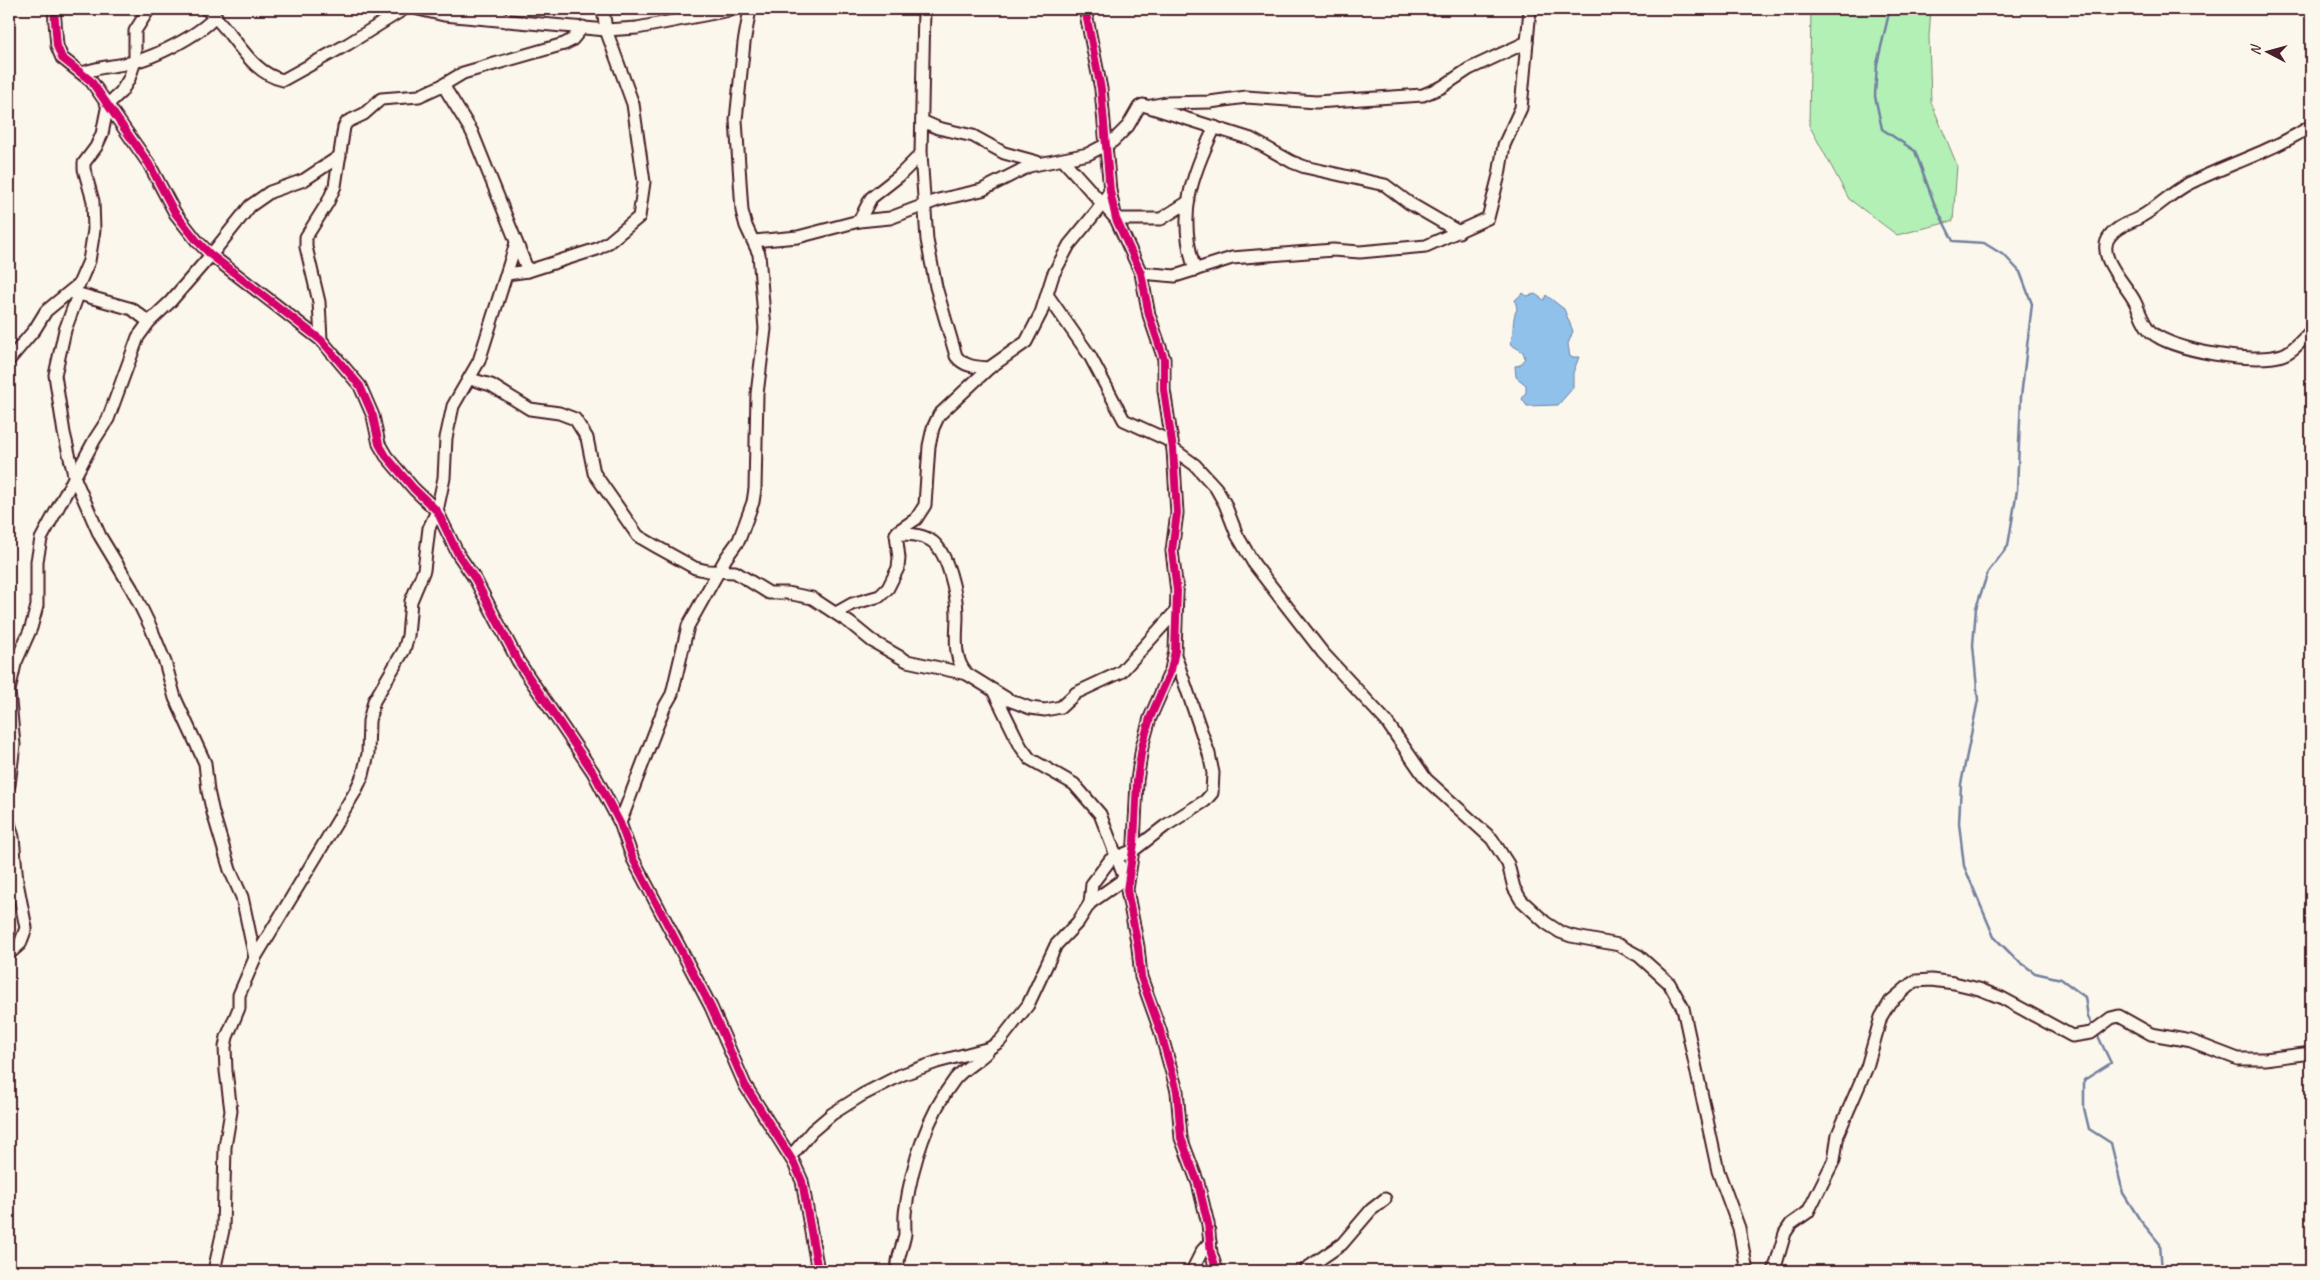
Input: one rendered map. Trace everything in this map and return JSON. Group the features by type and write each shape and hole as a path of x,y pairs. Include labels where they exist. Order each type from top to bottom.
{"street":[{"path":"54,9 58,46 62,58 82,73 108,104 148,164 170,205 196,241 211,255 321,340 360,386 373,416 379,444 386,456 414,489 437,511 458,554 475,579 518,661 593,772 620,823 633,859 711,1007 745,1085 790,1156 802,1181 818,1271"},
{"path":"149,9 135,31 135,61 129,79 121,92 108,104 102,134 96,147 84,163 93,201 93,247 75,293 55,375 64,433 75,479 100,536 132,589 151,628 163,656 175,698 205,763 213,813 230,870 242,897 255,958"},
{"path":"206,9 216,16 244,51 265,73 283,80 348,44 404,9"},
{"path":"418,9 444,15 606,30 637,28 735,9"},
{"path":"490,9 506,21"},
{"path":"507,274 528,271 597,248 609,242 639,217 644,182 633,104 606,30 603,9"},
{"path":"620,823 664,708 672,694 686,632 733,546 740,540 753,502 755,490 757,394 765,330 761,269 754,241 746,226 742,211 736,120 744,44 750,9"},
{"path":"924,9 922,154 924,205 931,265 956,356 960,362 968,365 989,368"},
{"path":"1085,9 1101,88 1110,191 1116,219 1141,273 1149,315 1164,359 1164,390 1173,446 1177,520 1172,551 1176,583 1174,655 1171,670 1150,718 1140,754 1134,850 1125,882 1090,903"},
{"path":"1141,273 1175,276 1232,258 1333,250 1360,252 1426,246 1483,222 1490,216 1504,145 1521,108 1530,9"},
{"path":"82,73 95,68 135,61 164,50 200,32 216,16"},
{"path":"321,340 319,302 306,247 306,237 328,202 335,186 344,127 347,122 364,114 374,103 387,97 419,96 463,74 564,44 572,40 583,27"},
{"path":"754,241 798,237 858,221 890,218 924,205 982,190 1017,170 1038,163 1088,154 1107,145 1128,126 1139,107 1166,103 1210,102 1246,97 1316,102 1423,95 1437,89 1469,69 1527,42"},
{"path":"443,85 472,132 528,271"},
{"path":"1151,106 1251,139 1292,162 1305,167 1385,185 1427,214 1459,232"},
{"path":"922,121 938,128 973,136 1004,152 1038,163"},
{"path":"2311,126 2286,140 2186,185 2141,217 2119,227 2108,238 2105,247 2108,258 2135,301 2146,326 2151,332 2177,346 2239,357 2274,356 2284,354 2292,349 2311,331"},
{"path":"1195,270 1188,240 1188,202 1195,168 1215,127"},
{"path":"858,221 871,198 900,176 922,154"},
{"path":"9,785 14,746 10,691 15,664 31,628 37,606 39,546 48,523 108,419 128,368 134,346 149,322 170,302 211,255 250,206 260,197 304,180 340,156"},
{"path":"1063,160 1116,219 1161,220 1188,202"},
{"path":"836,614 852,604 880,596 888,588 898,568 896,534 916,519 925,505 930,446 933,428 939,415 989,368 1026,342 1048,296 1053,274 1069,245 1110,191"},
{"path":"214,1271 223,1230 225,1147 231,1112 225,1047 239,1008 239,995 255,958 363,776 368,754 369,721 374,701 404,650 408,636 412,601 424,570 429,528 437,511 444,478 446,438 453,406 479,361 490,319 507,274 516,243"},
{"path":"9,360 46,311 75,293 132,309 149,322"},
{"path":"1048,296 1090,356 1124,420 1173,446 1195,465 1216,488 1226,504 1237,534 1254,564 1323,653 1386,721 1426,779 1496,844 1511,870 1514,888 1521,900 1546,923 1560,932 1571,936 1619,945 1639,956 1669,983 1683,1008 1718,1171 1738,1228 1747,1271"},
{"path":"470,379 491,384 530,409 559,413 575,419 587,438 594,473 638,536 695,568 708,571 735,572 769,593 812,598 872,640 907,660 968,674 1009,700 1030,708 1045,710 1061,707 1076,693 1121,672 1176,611"},
{"path":"896,534 924,538 932,541 939,549 954,585 957,611 955,633 959,663 968,674"},
{"path":"898,1271 898,1258 904,1241 906,1207 912,1177 935,1113 944,1094 958,1076 1000,1041 1021,1017 1041,980 1053,949 1078,922 1090,903 1092,884 1103,867 1116,856 1134,850 1209,798 1213,788 1209,754 1174,655"},
{"path":"992,688 1021,747 1030,759 1074,784 1092,804 1105,825 1125,882 1138,947 1141,977 1160,1030 1177,1091 1181,1138 1198,1183 1213,1264 1217,1271"},
{"path":"9,823 14,837 16,882 26,928 20,944 9,954"},
{"path":"1774,1271 1785,1233 1792,1224 1808,1212 1834,1160 1838,1134 1867,1067 1881,1017 1890,1002 1916,981 1943,981 1992,994 2072,1036 2091,1033 2111,1018 2119,1016 2151,1034 2191,1041 2238,1059 2265,1059 2311,1053"},
{"path":"790,1156 812,1131 832,1114 862,1095 901,1075 937,1062 990,1048"},
{"path":"1303,1271 1342,1244 1371,1210 1385,1199"},
{"path":"1192,1271 1202,1251 1210,1242"}],"green space":[{"path":"1811,9 1931,9 1929,36 1931,102 1957,165 1953,221 1897,235 1849,199 1809,125"}],"water":[{"path":"1523,293 1527,296 1535,294 1544,300 1546,295 1564,309 1573,331 1568,344 1570,357 1579,357 1573,373 1573,388 1558,405 1527,406 1522,399 1526,392 1526,385 1516,377 1515,366 1520,365 1525,358 1523,352 1510,344 1517,309 1515,300"}],"waterway":[{"path":"1890,9 1877,64 1875,96 1882,129 1915,151 1934,203 1953,241 1984,243 2005,256 2020,272 2032,304 2021,397 2017,490 2008,546 1988,572 1976,608 1973,645 1978,700 1961,784 1959,823 1964,866 1994,937 2016,959 2035,973 2061,979 2085,997 2088,1017 2093,1027"},
{"path":"2097,1034 2111,1063 2084,1080 2084,1108 2089,1129 2111,1143 2123,1193 2140,1220 2160,1244 2162,1271"}],"cycle path":[{"path":"54,9 57,46 62,58 91,81 149,164 175,213 197,241 211,255 321,340 360,386 373,416 379,444 386,456 414,489 437,511 458,554 475,579 518,661 593,772 620,823 633,859 711,1007 745,1085 794,1163 802,1181 818,1271"},
{"path":"1085,9 1101,89 1110,191 1116,219 1141,273 1149,315 1164,359 1164,390 1173,449 1177,513 1172,551 1177,591 1175,651 1171,670 1150,718 1142,747 1137,781 1134,843 1127,890 1138,947 1141,977 1160,1030 1177,1091 1181,1138 1198,1183 1208,1224 1211,1253 1217,1271"}]}
